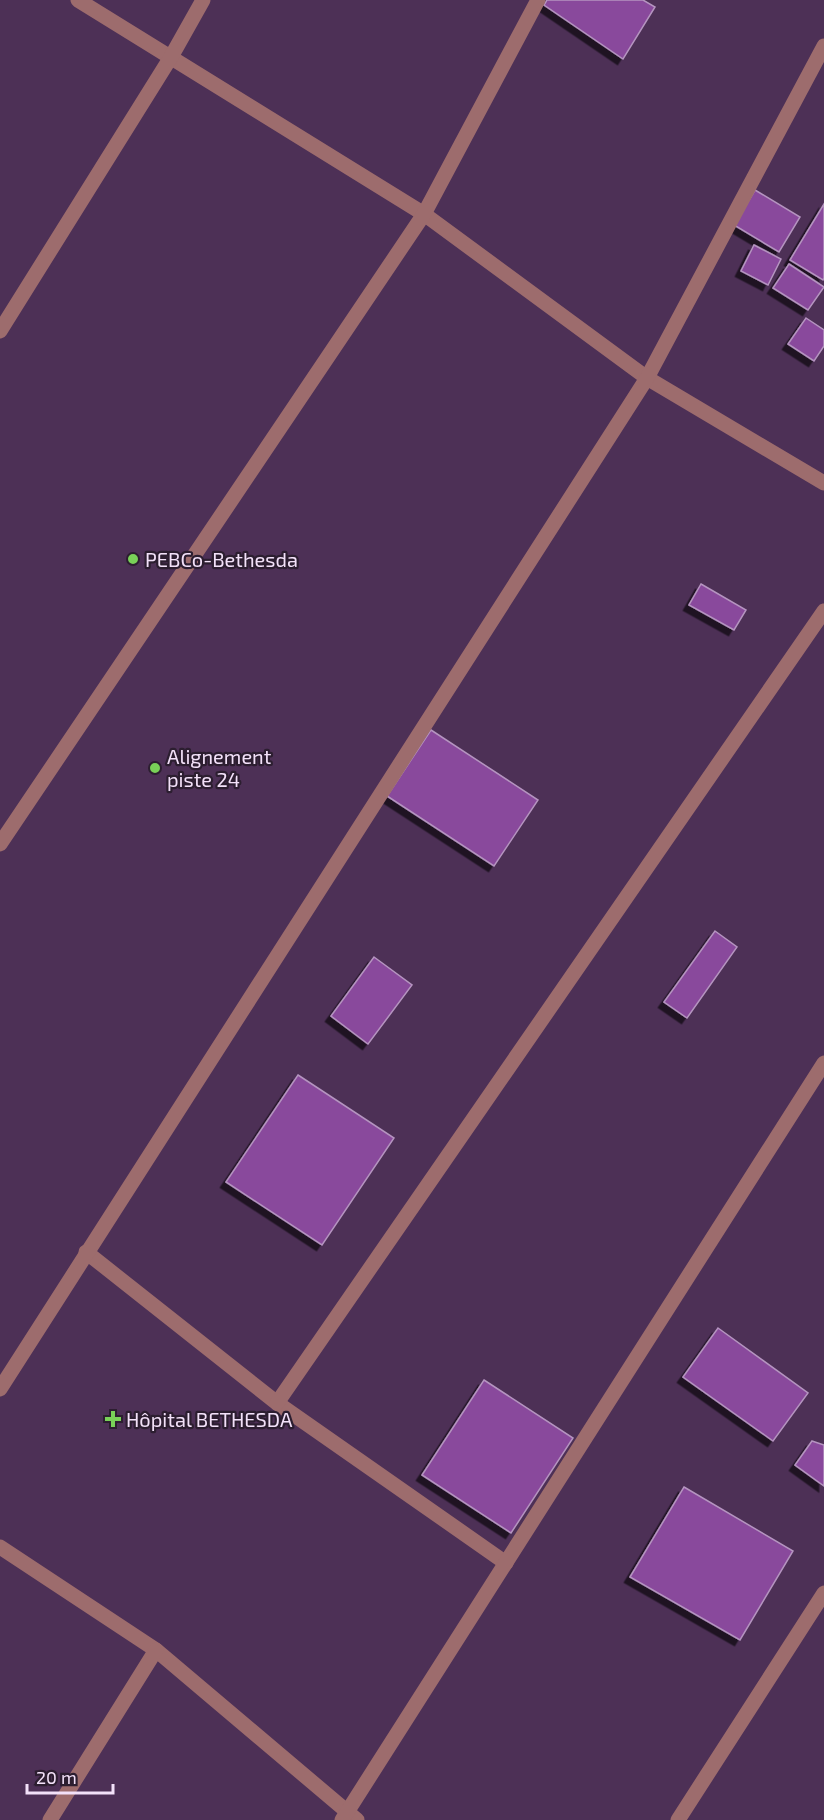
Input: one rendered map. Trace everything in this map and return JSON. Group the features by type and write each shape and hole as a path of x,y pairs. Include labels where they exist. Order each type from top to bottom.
{"street":[{"path":"78,0 424,214 647,378 824,483"},
{"path":"0,331 171,57 204,0"},
{"path":"0,844 424,214 538,0"},
{"path":"0,1389 647,378 824,46"},
{"path":"277,1403 824,611"},
{"path":"0,1547 156,1650 349,1818 506,1563 824,1063"},
{"path":"86,1252 277,1403 506,1563"},
{"path":"678,1820 824,1593"},
{"path":"50,1820 156,1650"}],"building":[{"path":"547,0 643,0 655,7 623,59 544,5"},
{"path":"755,190 800,217 779,252 734,225"},
{"path":"824,204 824,278 823,280 790,260"},
{"path":"754,245 781,259 768,285 741,271"},
{"path":"789,264 824,287 808,310 773,288"},
{"path":"806,318 824,330 824,346 814,361 788,344"},
{"path":"701,584 746,610 734,630 689,605"},
{"path":"431,730 538,800 494,866 387,796"},
{"path":"715,931 737,947 687,1018 664,1002"},
{"path":"374,957 412,985 368,1044 331,1016"},
{"path":"298,1075 394,1138 322,1245 226,1182"},
{"path":"718,1328 808,1393 773,1441 683,1377"},
{"path":"484,1380 573,1438 511,1533 422,1475"},
{"path":"812,1441 824,1445 824,1486 795,1465"},
{"path":"684,1487 793,1551 740,1640 630,1577"}],"place":[{"name":"PEBCo-Bethesda","path":"133,559"},
{"name":"Alignement piste 24","path":"155,768"},
{"name":"Hôpital BETHESDA","path":"113,1419"}]}
